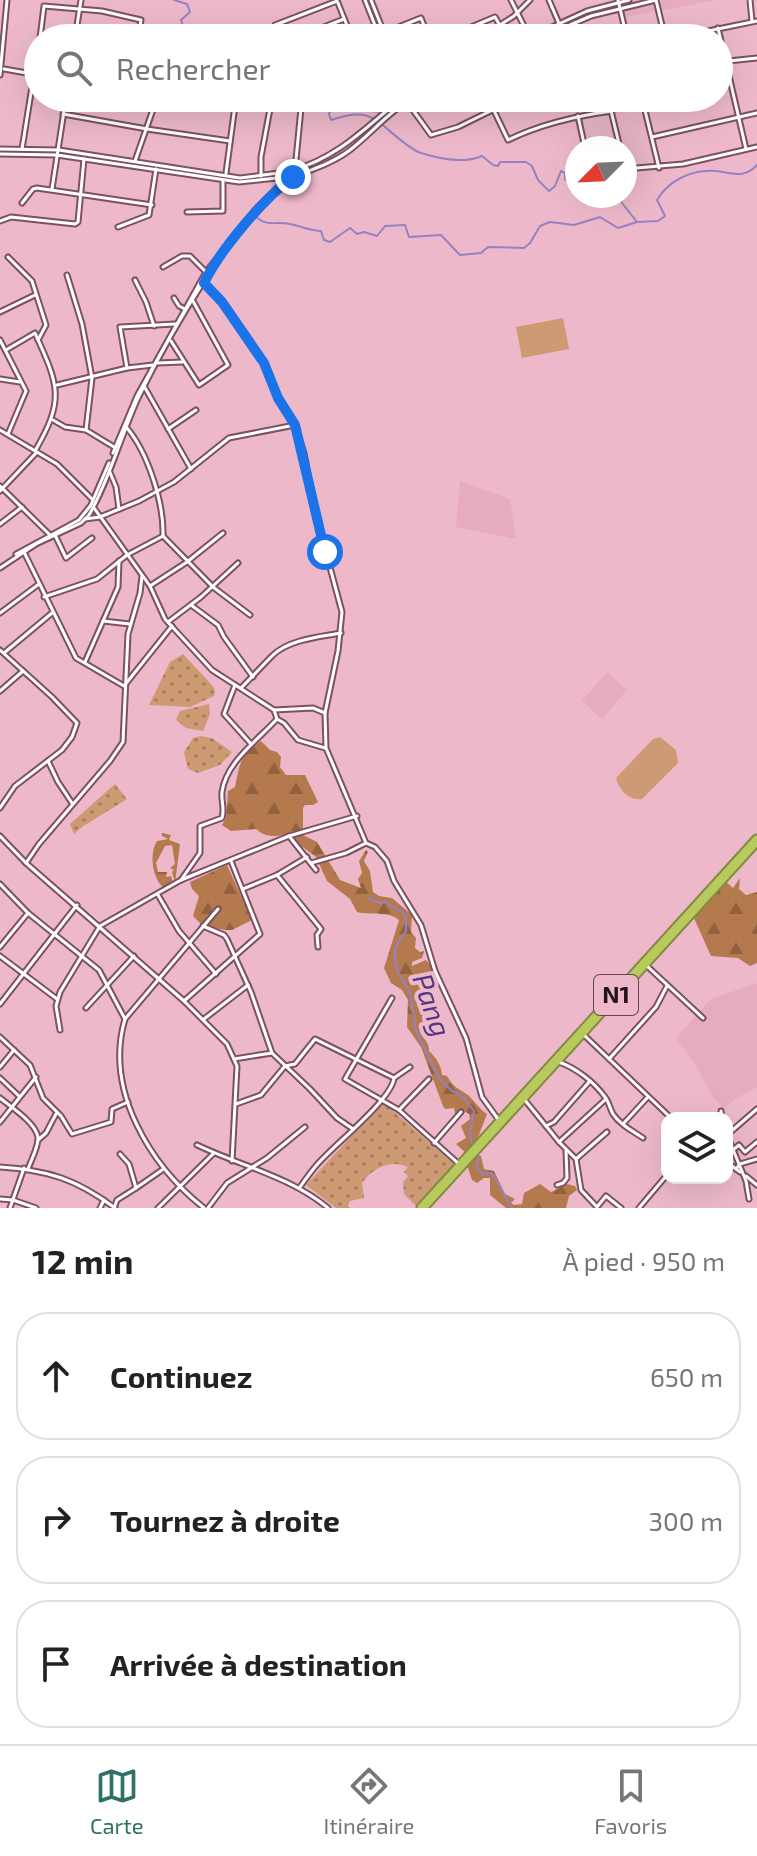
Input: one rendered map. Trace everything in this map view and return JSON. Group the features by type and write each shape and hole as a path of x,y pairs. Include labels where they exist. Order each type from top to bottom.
{"highway":[{"name":"N1","path":"422,1208 757,840"}],"street":[{"path":"0,75 7,0"},
{"path":"76,24 81,0"},
{"path":"365,0 374,24"},
{"path":"371,0 381,24"},
{"path":"511,0 524,24"},
{"path":"500,24 530,0"},
{"path":"549,0 559,24"},
{"path":"564,24 587,11 629,0"},
{"path":"567,24 656,0 662,24"},
{"path":"733,25 755,21 750,0"},
{"path":"278,24 337,1 346,24"},
{"path":"619,1 624,24"},
{"path":"42,24 44,6 141,20 140,24"},
{"path":"476,24 495,17 498,24"},
{"path":"405,24 421,18 423,24"},
{"path":"331,24 344,19"},
{"path":"733,60 757,58"},
{"path":"1,68 24,73"},
{"path":"733,94 746,150"},
{"path":"22,149 29,112"},
{"path":"135,161 152,112"},
{"path":"187,212 223,211 222,181 234,112"},
{"path":"261,176 261,157 269,112"},
{"path":"85,519 175,324 206,272 277,185 290,175 300,112"},
{"path":"0,152 58,152 84,159 239,182 290,175 326,164 346,153 384,113 379,112"},
{"path":"414,112 431,135 458,127 489,112"},
{"path":"494,112 508,140 533,128 605,112"},
{"path":"612,112 617,136"},
{"path":"646,112 659,168"},
{"path":"652,137 757,113"},
{"path":"52,189 63,114 230,141"},
{"path":"578,116 582,136"},
{"path":"637,166 659,168 757,147"},
{"path":"0,152 22,149 58,152 240,178 290,175"},
{"path":"0,221 11,217 78,222 84,159"},
{"path":"118,227 146,217 151,212 156,169"},
{"path":"22,203 33,189 52,189 152,205"},
{"path":"0,567 79,520 92,504 137,396 204,283 252,215"},
{"path":"163,267 182,256 190,256 206,272"},
{"path":"8,257 29,275 46,325 38,340"},
{"path":"67,275 82,324 92,378 86,430"},
{"path":"135,280 154,326"},
{"path":"204,283 222,302 264,363 278,398 295,425 342,612 341,633 325,713 326,748 366,843"},
{"path":"0,312 35,295"},
{"path":"174,298 185,309"},
{"path":"170,340 199,385 228,365 193,301"},
{"path":"127,368 120,327 175,324"},
{"path":"6,350 35,333 57,385 53,420 36,451 1,488 50,535"},
{"path":"0,340 26,391 8,435"},
{"path":"57,385 127,368 183,362"},
{"path":"0,379 21,382"},
{"path":"144,386 191,469"},
{"path":"168,429 196,410"},
{"path":"53,420 65,427 86,430 115,448"},
{"path":"0,567 85,519 100,517 158,491 229,438 295,425"},
{"path":"127,428 135,437 158,491 163,511 163,536 213,587 250,615"},
{"path":"0,430 57,464 92,504 142,574 170,624 212,670 274,710 313,708 325,713"},
{"path":"109,469 116,487 119,509"},
{"path":"0,524 22,507"},
{"path":"150,586 223,533"},
{"path":"55,535 66,558 92,538"},
{"path":"44,597 97,579 127,555 163,536"},
{"path":"24,552 76,658 124,686"},
{"path":"84,663 118,587 119,561"},
{"path":"124,686 170,624 238,563"},
{"path":"26,863 123,742 130,624 140,593 142,574"},
{"path":"0,613 39,584"},
{"path":"191,605 218,625 253,677"},
{"path":"0,808 15,786 62,750 72,737 77,723 2,651 52,613"},
{"path":"103,621 130,624"},
{"path":"241,688 275,653 300,641 341,633"},
{"path":"0,691 23,671"},
{"path":"235,685 224,714 251,744"},
{"path":"274,710 277,719 298,740 326,748"},
{"path":"181,880 200,853 200,826 222,818 225,808 222,791 242,752 277,719"},
{"path":"48,761 72,803"},
{"path":"60,1030 57,999 100,926 181,880 289,836 356,816"},
{"path":"0,836 26,863 204,1019 227,1044 237,1066 232,1161"},
{"path":"289,836 316,870"},
{"path":"311,863 366,843 375,847 387,861 394,881 421,925 435,971 466,1038 482,1097 500,1122"},
{"path":"243,889 277,875 307,857"},
{"path":"184,1001 260,934 230,861"},
{"path":"277,875 321,929 317,935 318,947"},
{"path":"0,884 28,913 99,970 125,1019"},
{"path":"158,895 168,916 216,974"},
{"path":"0,1004 77,905"},
{"path":"218,909 125,1019 118,1041 122,1077 148,1149 179,1187 206,1208 227,1183 267,1158 305,1127"},
{"path":"0,947 28,913"},
{"path":"203,926 224,935 236,956 272,1053 337,1118 353,1129"},
{"path":"0,956 57,999"},
{"path":"86,1008 134,956"},
{"path":"644,963 703,1018"},
{"path":"204,1019 248,985"},
{"path":"609,1059 656,1007 667,986"},
{"path":"392,998 345,1079 399,1110 461,1166"},
{"path":"581,1033 664,1112"},
{"path":"0,1037 30,1065 43,1098 72,1134 105,1126 113,1118 112,1109 130,1102"},
{"path":"236,1104 261,1095 285,1066 295,1064 315,1039 394,1078"},
{"path":"0,1067 14,1050"},
{"path":"234,1059 272,1053"},
{"path":"556,1061 590,1081 607,1098 613,1115 643,1138"},
{"path":"394,1078 410,1067"},
{"path":"0,1122 36,1077"},
{"path":"0,1078 19,1096"},
{"path":"300,1187 316,1165 382,1099 394,1085 394,1078"},
{"path":"399,1110 429,1079"},
{"path":"546,1126 554,1122 590,1081"},
{"path":"623,1124 648,1097"},
{"path":"0,1098 30,1124 38,1140"},
{"path":"523,1098 576,1159 581,1190 597,1207 606,1196 621,1208"},
{"path":"559,1142 607,1098"},
{"path":"733,1130 757,1109"},
{"path":"10,1208 38,1140 46,1133 56,1112"},
{"path":"434,1143 461,1112"},
{"path":"576,1159 607,1132"},
{"path":"749,1199 733,1150 739,1145 745,1152 757,1142"},
{"path":"197,1145 249,1169 300,1187 328,1208"},
{"path":"557,1185 567,1178 566,1151"},
{"path":"158,1208 214,1153"},
{"path":"120,1154 129,1164 136,1188"},
{"path":"736,1169 740,1164 757,1159"},
{"path":"0,1167 63,1176 115,1208 117,1200 155,1176 162,1168"},
{"path":"733,1167 757,1185"},
{"path":"639,1208 661,1182"},
{"path":"0,1199 36,1208"},
{"path":"100,1208 104,1200"}],"shaded area":[{"path":"614,0 717,0 620,18"},
{"path":"563,318 569,349 522,358 516,327"},
{"path":"460,481 510,499 516,539 456,527"},
{"path":"183,654 212,685 214,696 190,707 149,705 170,662"},
{"path":"607,672 627,690 602,719 582,701"},
{"path":"209,704 210,714 203,731 186,728 176,720 180,711"},
{"path":"660,737 676,750 678,763 642,799 629,796 616,778 653,739"},
{"path":"193,738 212,738 232,752 220,765 198,773 188,769 184,752"},
{"path":"115,784 127,799 74,834 70,824"},
{"path":"757,983 757,1087 724,1108 712,1096 695,1064 676,1038 711,999"},
{"path":"383,1102 455,1165 418,1208 404,1194 403,1182 408,1176 404,1172 408,1167 395,1164 382,1166 366,1178 362,1183 364,1198 350,1201 350,1208 336,1208 306,1185"}],"green space":[{"path":"261,741 281,757 280,767 286,775 305,775 318,802 303,808 303,835 317,842 340,880 361,888 359,861 366,850 364,861 370,871 373,892 392,898 412,915 411,932 416,938 415,948 424,951 422,958 412,962 412,966 426,960 434,975 423,978 419,983 430,988 434,1002 426,1014 426,1027 420,1031 442,1075 447,1076 487,1114 475,1145 466,1153 456,1144 466,1138 461,1126 470,1119 469,1114 462,1110 455,1114 454,1108 445,1109 443,1106 421,1047 407,1027 408,1000 402,990 391,983 384,968 399,920 389,915 357,912 350,899 327,881 316,857 296,842 293,831 269,836 256,829 231,831 222,825 226,818 228,791 235,787 242,761"},
{"path":"162,833 171,835 169,840 180,844 175,883 174,870 170,868 175,864 172,845 165,846 156,863 158,872 167,872 166,877 171,876 173,883 164,888 154,872 153,859 157,841 168,839"},
{"path":"227,865 252,920 232,930 202,925 193,916 199,896 190,882"},
{"path":"740,878 739,889 746,895 757,892 757,963 750,966 738,958 711,956 693,916 725,881 733,888"},
{"path":"478,1155 484,1169 494,1171 505,1194 515,1199 511,1203 514,1205 522,1204 524,1193 540,1184 551,1192 567,1184 575,1186 577,1190 569,1196 566,1208 506,1208 490,1195 490,1178 477,1183 472,1180 467,1165"}],"waterway":[{"path":"174,0 187,4 190,12 181,20 182,24"},
{"path":"330,112 331,120 359,115 375,120"},
{"path":"380,123 410,147 428,155 460,160 482,156 498,166 500,162 526,162 549,191 555,186 561,171 565,173"},
{"path":"626,208 637,222 658,221 665,216 657,200 682,177 707,171 743,174 757,165"},
{"path":"250,212 266,223 290,224 321,231 324,240 330,242 350,228 357,234 364,232 377,236 385,226 405,225 409,237 441,235 460,255 481,253 488,247 524,248 540,226 550,222 574,225 600,217 618,228 637,222"},
{"name":"Pang","path":"369,898 385,902 406,917 406,931 395,948 397,971 410,992 416,1031 439,1078 462,1096 474,1111 470,1132 472,1146"},
{"name":"Pang","path":"476,1155 479,1159 476,1167 483,1174 492,1173 512,1208"}],"route":[{"path":"293,177 241,230 204,283 233,315 264,363 278,398 295,425 325,552"}]}
